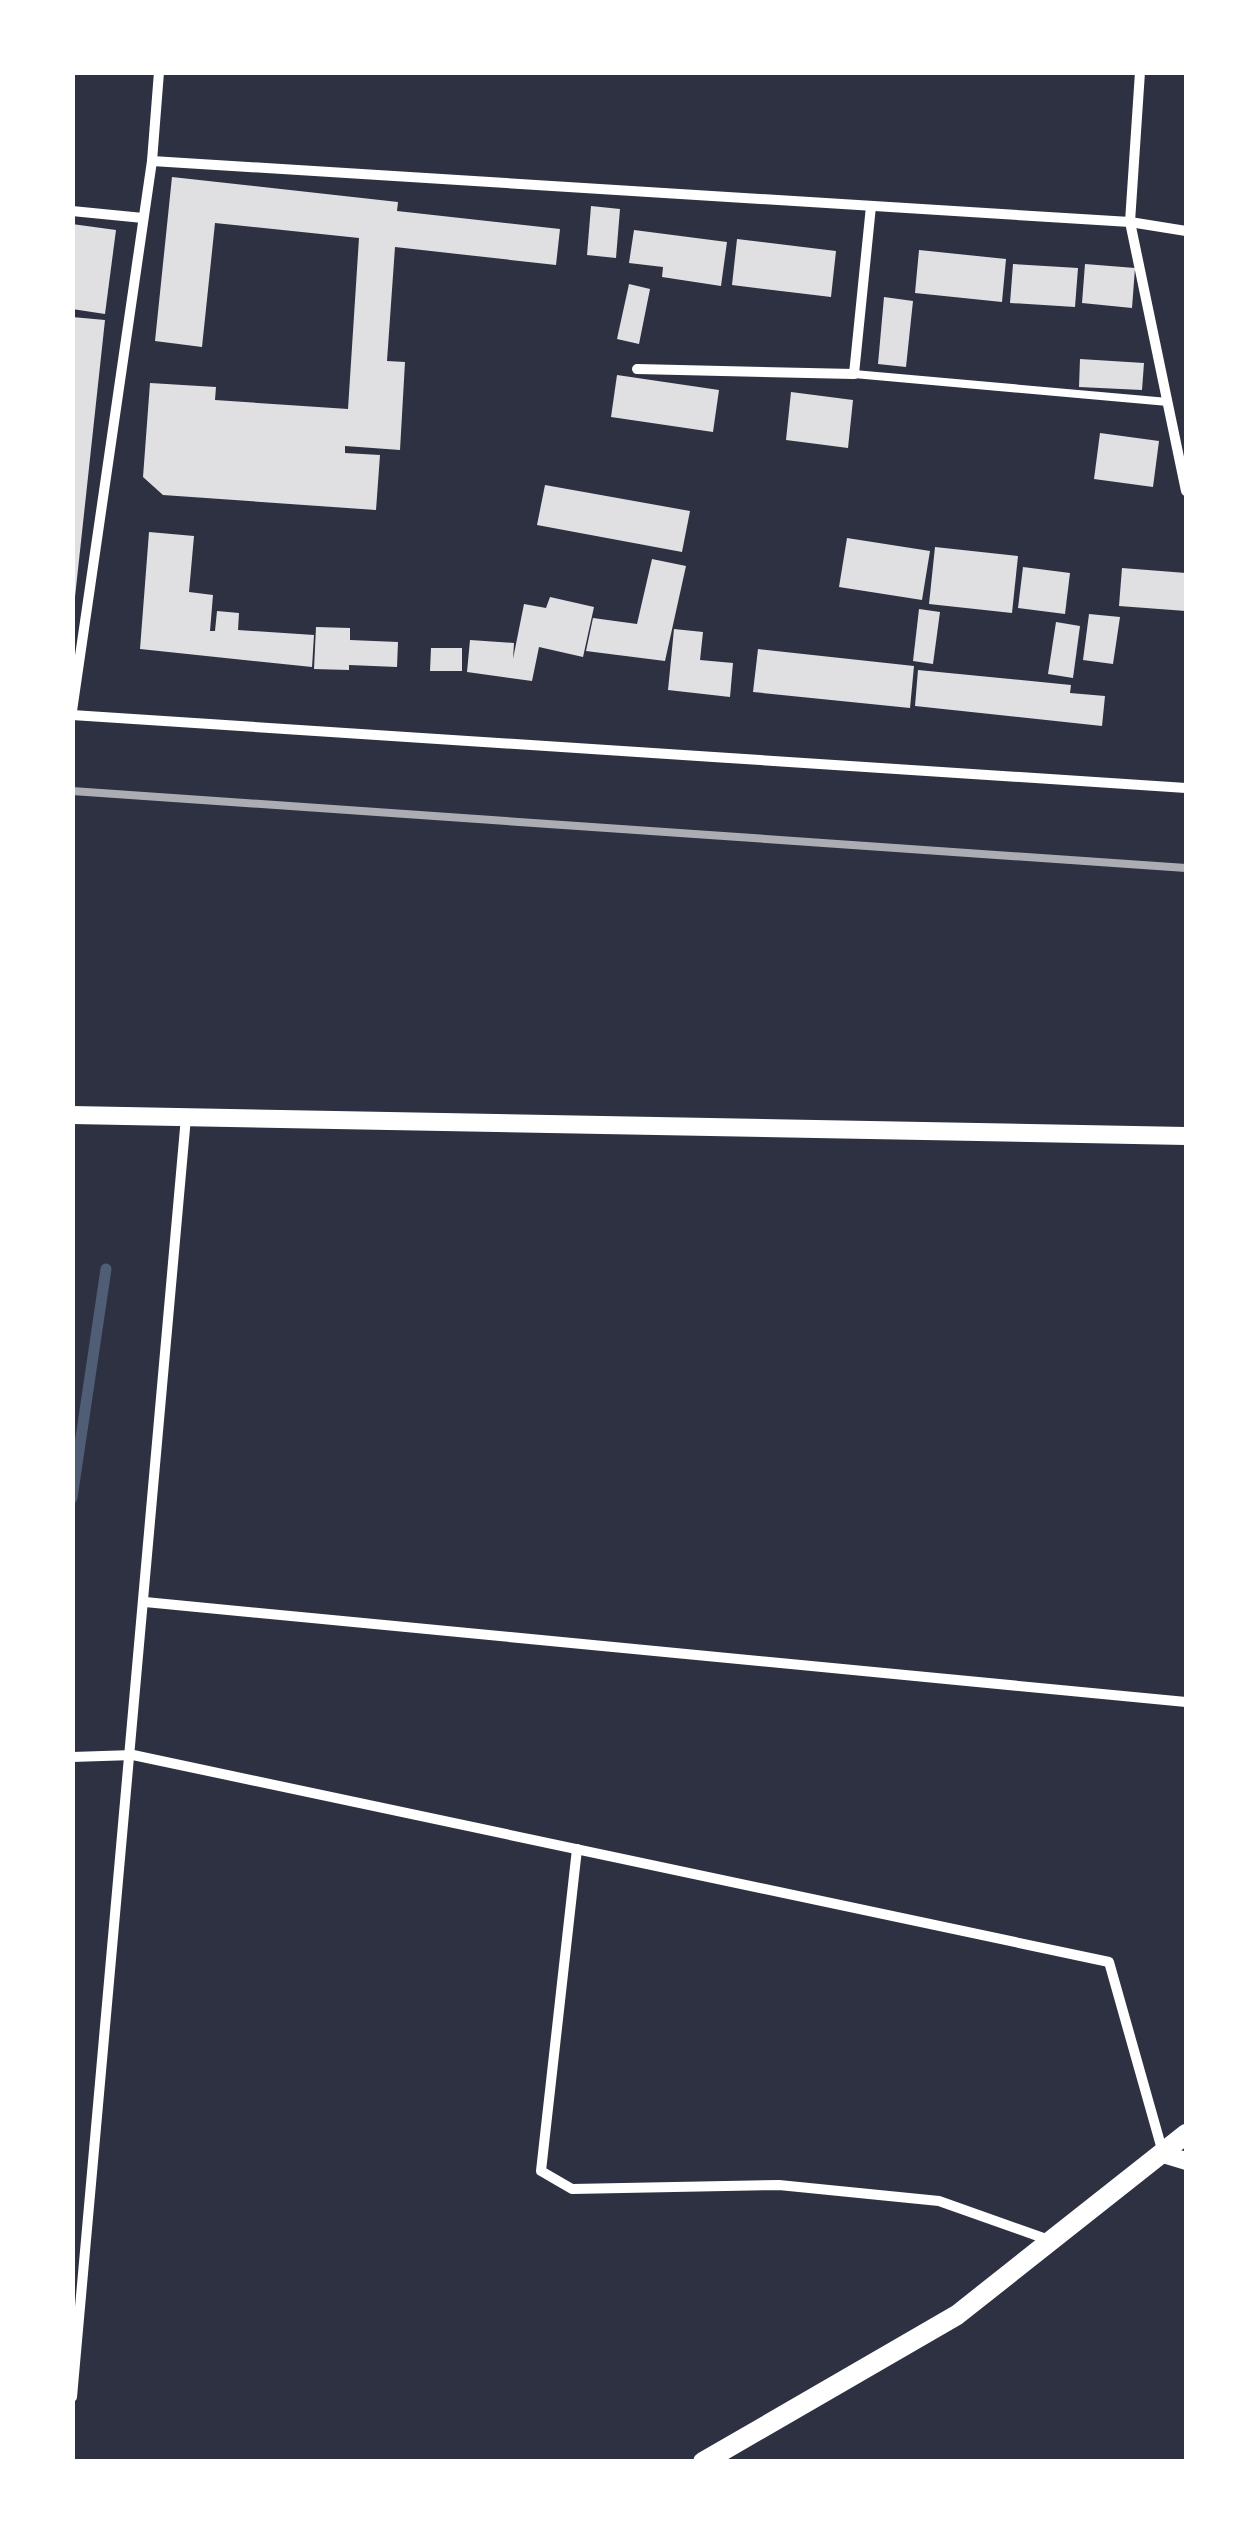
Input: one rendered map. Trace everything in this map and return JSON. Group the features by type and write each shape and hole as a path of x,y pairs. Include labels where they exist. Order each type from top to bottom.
{"main road":[{"path":"703,2462 956,2315 1186,2134"}],"street":[{"path":"158,72 152,161 72,713 1186,788"},
{"path":"1140,72 1130,222 1186,491"},
{"path":"152,161 1130,222 1186,232"},
{"path":"637,369 854,374 871,206"},
{"path":"72,211 143,218"},
{"path":"72,1115 1186,1136"},
{"path":"72,2396 133,1755 186,1117"},
{"path":"145,1602 1186,1702"},
{"path":"72,1757 133,1755 1109,1962 1163,2154 1186,2161"},
{"path":"577,1849 540,2170 572,2189 779,2185 939,2201 1052,2241"}],"lane":[{"path":"854,374 1168,402"}],"building":[{"path":"172,177 398,202 397,211 560,229 556,265 395,247 387,361 405,362 400,450 345,446 345,453 380,455 376,510 163,495 143,477 150,383 216,387 215,400 348,409 359,238 215,223 202,347 155,341"},
{"path":"591,206 620,209 616,258 587,255"},
{"path":"72,224 116,230 105,314 72,309"},
{"path":"634,230 727,242 721,286 662,277 663,267 629,263"},
{"path":"737,239 836,251 831,297 732,285"},
{"path":"919,250 1006,259 1002,302 915,293"},
{"path":"1013,264 1078,268 1075,307 1010,303"},
{"path":"1085,264 1135,268 1132,308 1082,303"},
{"path":"629,284 650,289 639,344 617,339"},
{"path":"884,297 913,301 906,367 878,364"},
{"path":"72,317 105,320 75,597 72,597"},
{"path":"1080,359 1144,363 1142,390 1079,387"},
{"path":"617,375 719,390 713,432 611,417"},
{"path":"791,392 853,400 848,448 786,440"},
{"path":"1100,433 1159,441 1153,487 1094,479"},
{"path":"545,485 690,511 682,552 537,525"},
{"path":"149,532 194,536 189,592 213,595 210,631 215,631 217,611 239,613 238,630 314,635 312,667 140,649"},
{"path":"847,538 930,551 922,600 839,587"},
{"path":"935,547 1018,556 1012,613 929,604"},
{"path":"652,559 686,566 665,661 586,651 593,618 637,624"},
{"path":"1023,567 1070,573 1065,614 1018,608"},
{"path":"1122,568 1186,573 1186,611 1119,606"},
{"path":"550,597 594,607 583,657 539,647 532,681 467,672 470,640 514,643 513,659 524,604 546,608"},
{"path":"919,609 940,612 933,664 913,661"},
{"path":"1089,614 1120,617 1113,664 1083,660"},
{"path":"1056,622 1080,626 1073,678 1048,674"},
{"path":"316,627 350,628 350,640 398,642 397,667 349,665 349,670 314,669"},
{"path":"674,629 703,632 700,660 733,663 730,697 668,690"},
{"path":"431,648 462,648 462,671 430,671"},
{"path":"758,649 914,666 910,708 753,692"},
{"path":"918,670 1071,685 1070,693 1105,696 1102,726 915,706"}],"waterway":[{"path":"72,1498 106,1269"}],"railway":[{"path":"72,791 1186,868"}]}
